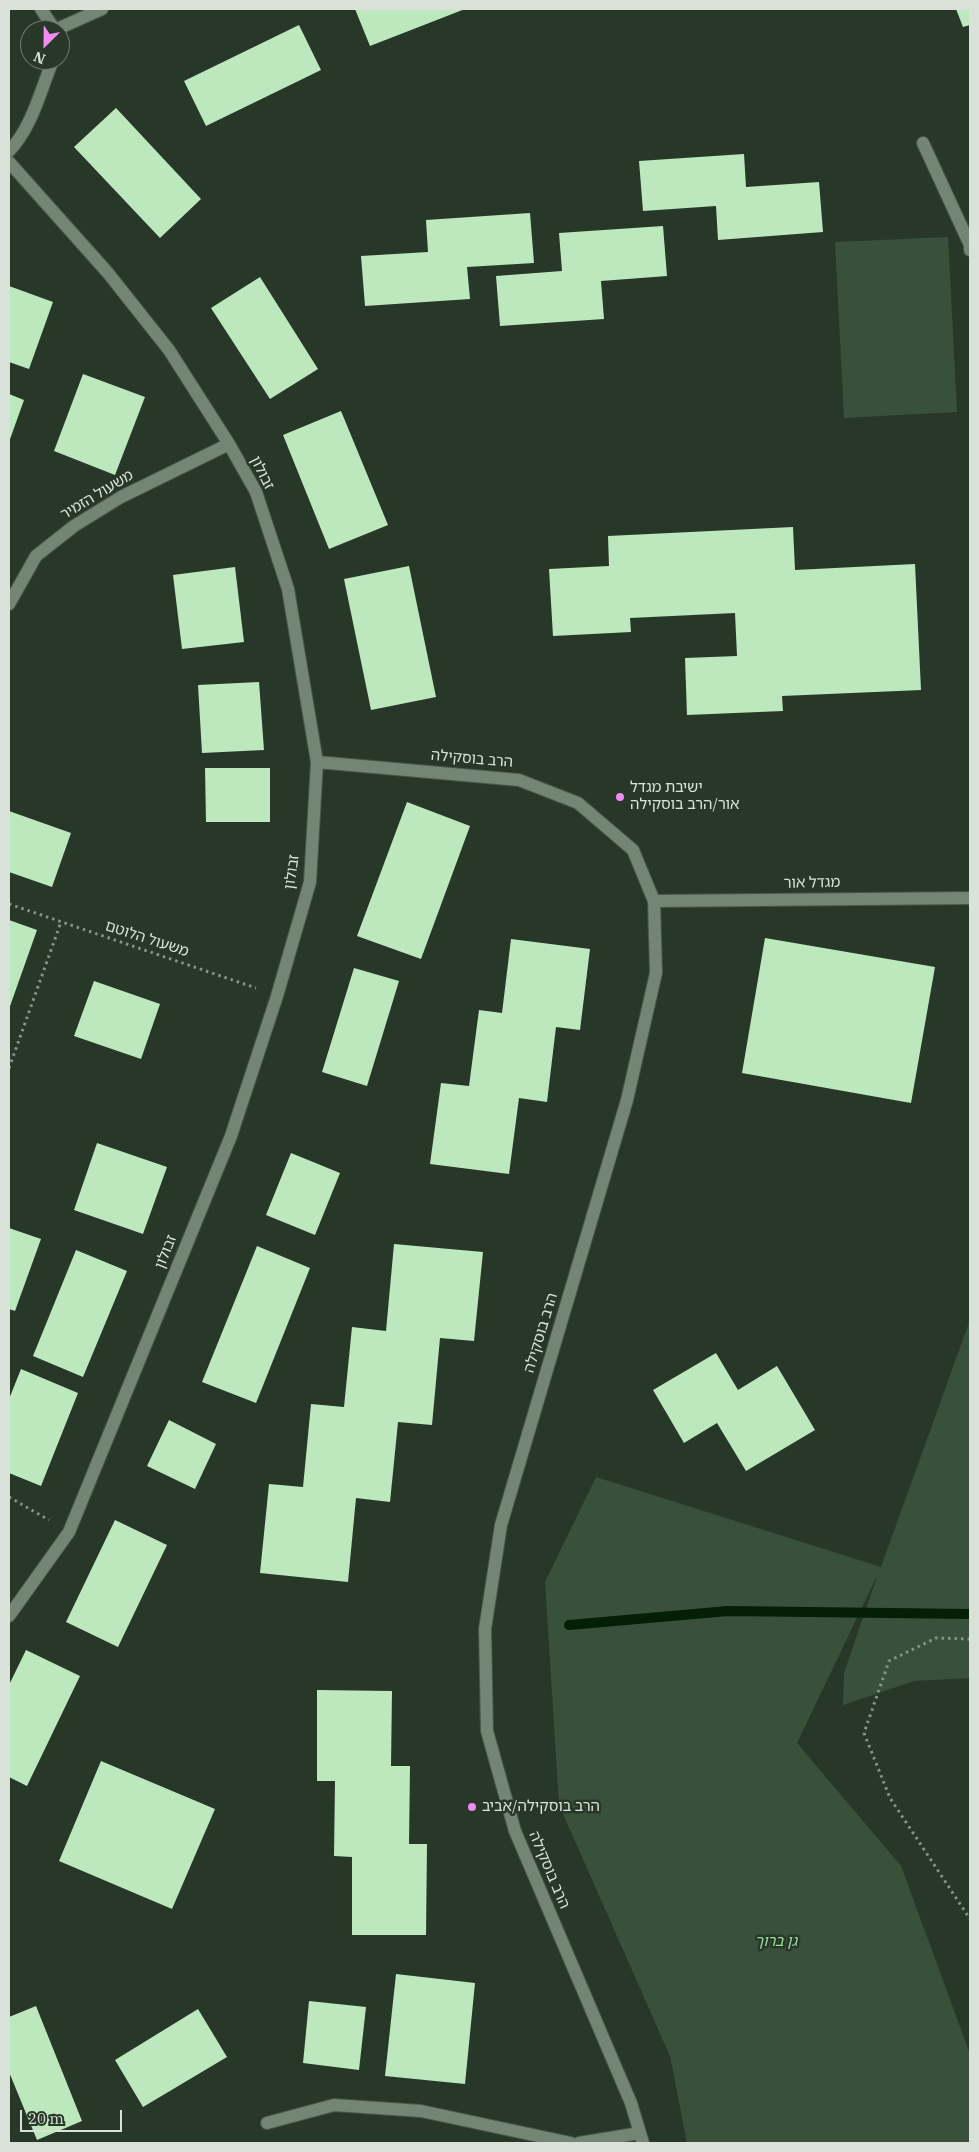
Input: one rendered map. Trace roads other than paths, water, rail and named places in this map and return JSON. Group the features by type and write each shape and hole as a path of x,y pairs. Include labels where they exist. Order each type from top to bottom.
{"street":[{"path":"41,9 48,20"},
{"path":"70,23 102,9"},
{"path":"9,151 17,143 26,126 50,70"},
{"path":"923,143 970,244 970,250"},
{"name":"זבולון","path":"9,162 108,273 169,350 229,444 256,492 288,589 317,762 310,882 278,996 231,1136 69,1532 9,1616"},
{"name":"משעול הזמיר","path":"9,604 36,556 74,526 121,497 229,444"},
{"name":"הרב בוסקילה","path":"317,762 519,780 578,802 633,850 654,901 656,973 627,1100 501,1525 484,1629 487,1731 515,1831 631,2103 642,2138"},
{"name":"מגדל אור","path":"654,901 970,898"},
{"path":"266,2123 334,2105 354,2106 421,2111 571,2143"},
{"path":"579,2143 642,2138"}],"waterway":[{"path":"569,1625 728,1611 970,1614"}],"place":[{"name":"ישיבת מגדל אור/הרב בוסקילה","path":"620,797"},
{"name":"הרב בוסקילה/אביב","path":"472,1807"}],"park label":[{"name":"גן ברוך","path":"776,1942"}]}
